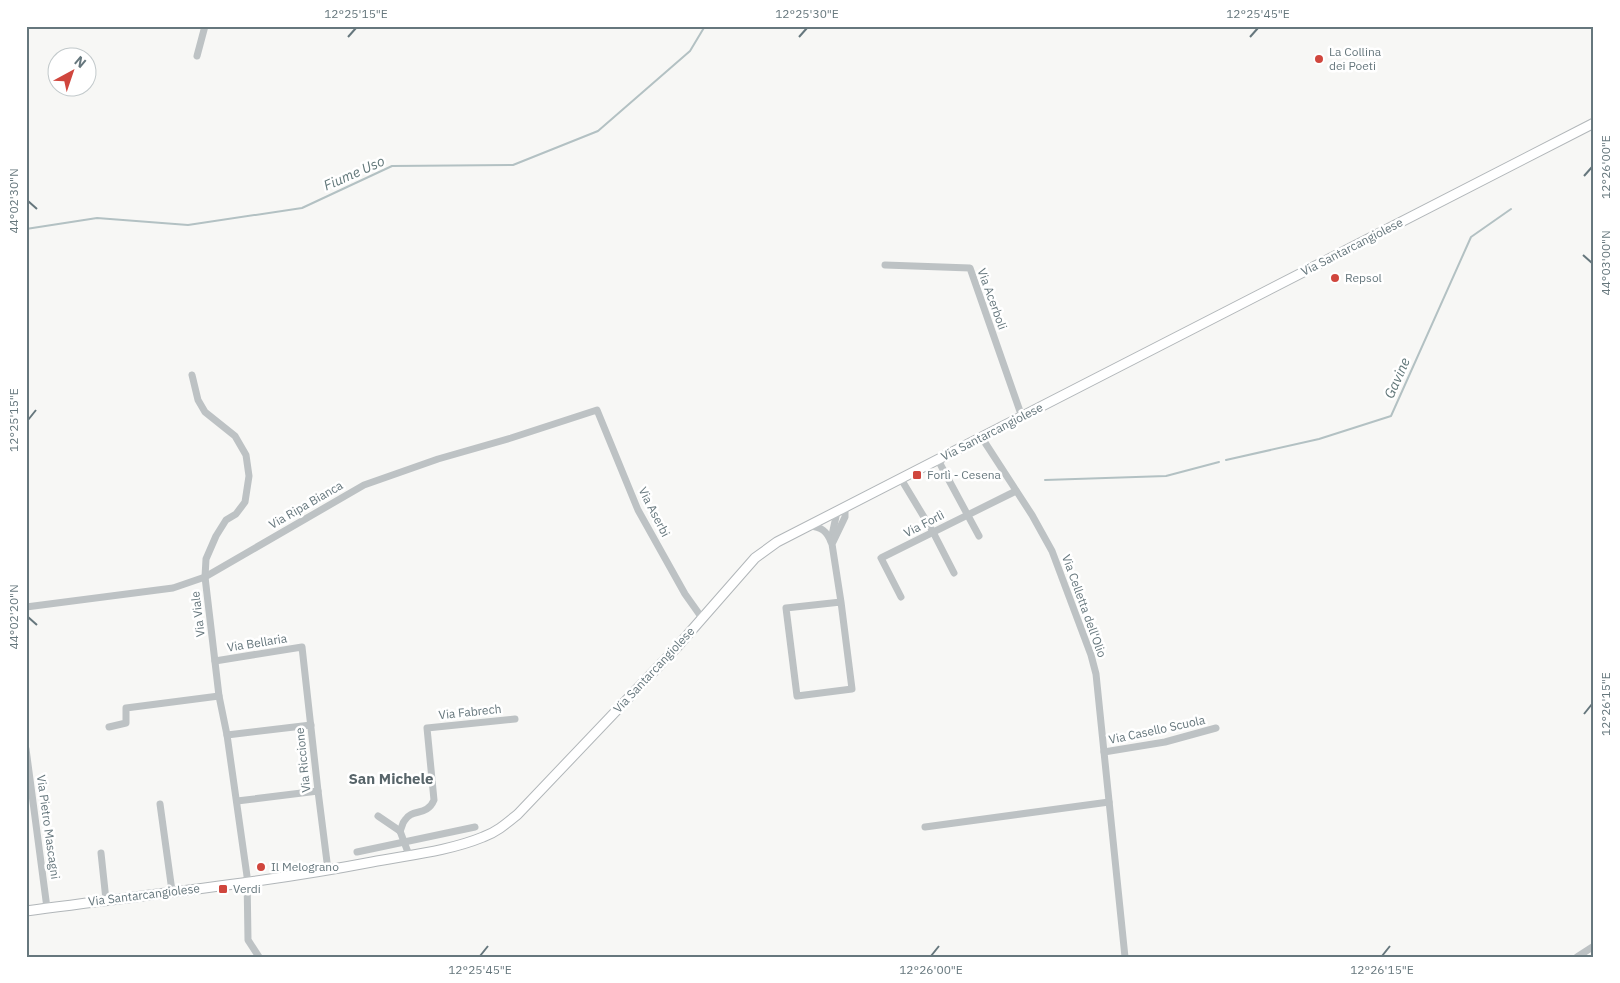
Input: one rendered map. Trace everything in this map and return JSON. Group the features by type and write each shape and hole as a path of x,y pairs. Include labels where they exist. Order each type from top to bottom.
{"main road":[{"name":"Via Santarcangiolese","path":"26,910 328,870 409,855 481,838 500,828 531,799 702,618 755,558 777,542 1594,123"}],"street":[{"path":"196,56 204,26"},
{"name":"Via Acerboli","path":"886,265 970,268 1022,417"},
{"name":"Via Viale","path":"192,375 198,400 204,412 235,436 246,455 249,476 245,502 236,514 226,520 216,536 206,559 205,577 219,696 227,735 248,882 248,940 259,957"},
{"name":"Via Ripa Bianca","path":"26,607 173,588 205,577 364,485 438,459 597,410"},
{"name":"Via Aserbi","path":"597,410 638,510 685,594 702,618"},
{"name":"Via Celletta dell'Olio","path":"982,438 1032,515 1052,551 1091,655 1096,674 1125,957"},
{"path":"938,460 979,536"},
{"path":"901,479 933,532 954,573"},
{"name":"Via Forlì","path":"901,597 881,558 1016,491"},
{"path":"841,510 832,535 832,544 841,602 852,689 797,696 786,608 841,602"},
{"path":"807,526 817,526 825,530 832,544"},
{"name":"Via Bellaria","path":"215,661 302,647"},
{"name":"Via Riccione","path":"302,647 328,870"},
{"path":"109,727 126,723 126,708 219,696"},
{"name":"Via Fabrech","path":"400,831 405,819 409,815 425,811 431,807 434,800 427,728 515,719"},
{"path":"227,735 310,725"},
{"name":"Via Casello Scuola","path":"1104,752 1165,742 1216,728"},
{"name":"Via Pietro Mascagni","path":"26,749 47,908"},
{"path":"237,801 318,791"},
{"path":"925,828 1109,802"},
{"path":"160,804 172,891"},
{"path":"378,816 400,831 409,855"},
{"path":"357,852 475,827"},
{"path":"100,853 106,900"},
{"path":"1576,957 1594,946"}],"waterway":[{"name":"Fiume Uso","path":"26,229 97,218 188,225 302,208 392,166 513,165 598,131 690,51 705,26"},
{"name":"Gavine","path":"1226,460 1319,439 1391,416 1471,237 1511,209"},
{"name":"Gavine","path":"1045,480 1166,476 1219,462"}],"place":[{"name":"La Collina dei Poeti","path":"1319,59"},
{"name":"Repsol","path":"1335,278"},
{"name":"Forlì - Cesena","path":"917,475"},
{"name":"Il Melograno","path":"261,867"},
{"name":"Verdi","path":"223,889"}],"district":[{"name":"San Michele","path":"391,779"}]}
